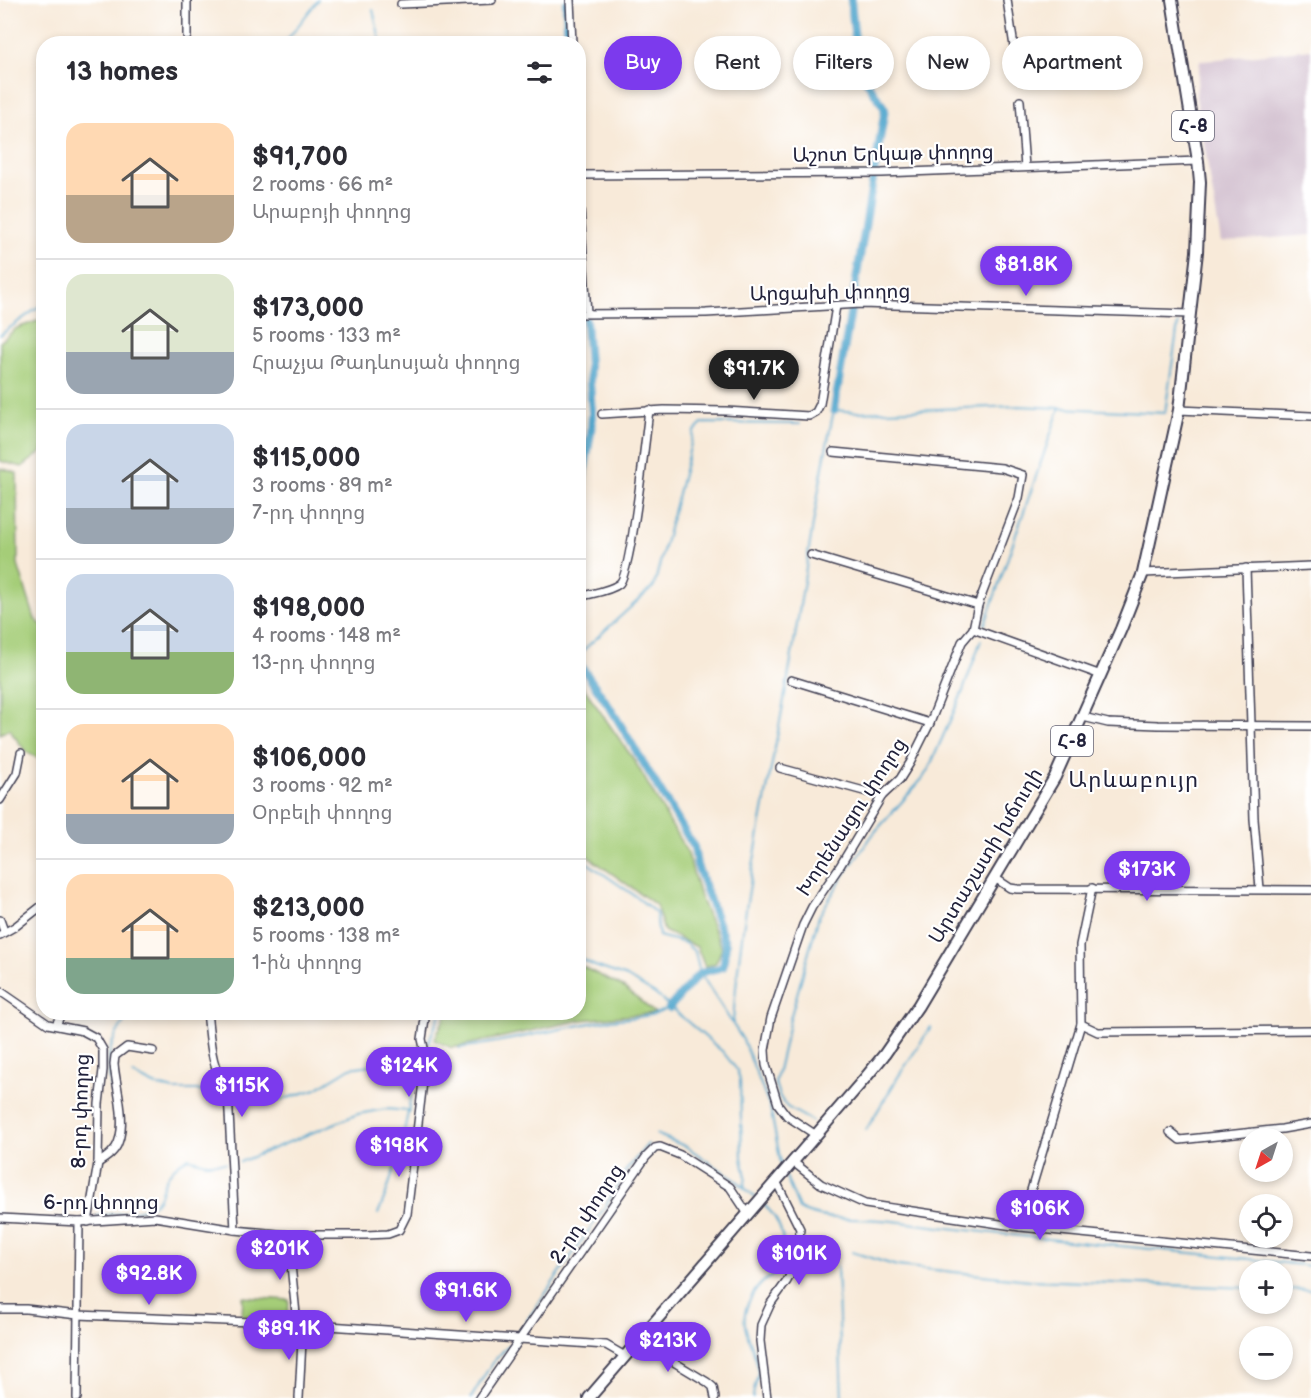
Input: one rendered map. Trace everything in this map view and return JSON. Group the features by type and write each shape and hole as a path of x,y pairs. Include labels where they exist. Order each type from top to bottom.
{"main road":[{"name":"Հ-8","path":"1172,0 1198,161"},
{"name":"Արտաշատի խճուղի","path":"792,1161 884,1055 901,1032 1059,770 1121,630 1143,573 1179,411 1197,252 1200,182 1198,161"},
{"name":"Հ-8","path":"589,1398 792,1161"}],"street":[{"path":"187,0 187,36"},
{"path":"401,4 492,0"},
{"path":"570,0 572,36"},
{"path":"1007,0 1012,36"},
{"path":"1020,101 1025,167"},
{"name":"Աշոտ Երկաթ փողոց","path":"586,175 882,173 1198,161"},
{"name":"Արցախի փողոց","path":"586,313 706,313 861,304 1190,314"},
{"path":"602,414 649,410 726,411 809,416 816,412 820,404 836,306"},
{"path":"586,595 619,584 623,578 630,550 649,410"},
{"path":"1179,411 1311,416"},
{"name":"Խորենացու փողոց","path":"816,1135 787,1116 778,1104 766,1065 765,1050 771,1018 803,925 812,907 840,866 882,796 900,779 930,723 962,642 973,629 978,606 1009,528 1022,487 1023,475 1002,468 833,452"},
{"path":"811,555 978,606"},
{"path":"1143,573 1311,566"},
{"path":"1246,568 1254,819 1260,889"},
{"path":"973,629 1101,675"},
{"path":"791,680 930,723"},
{"path":"1083,717 1108,723 1311,726"},
{"path":"0,800 17,773 21,753"},
{"path":"780,768 882,796"},
{"path":"995,878 1010,888 1017,889 1311,890"},
{"path":"1020,1227 1081,1024 1080,945 1092,888"},
{"path":"0,920 2,933 16,926 36,910"},
{"name":"8-րդ փողոց","path":"0,991 36,1016"},
{"name":"8-րդ փողոց","path":"42,1020 48,1024 83,1031 96,1038 103,1050 98,1163 88,1222"},
{"path":"56,1025 58,1020"},
{"path":"208,1020 212,1061 228,1093 235,1230"},
{"name":"6-րդ փողոց","path":"0,1218 88,1222 155,1217 235,1230 288,1235 388,1234 399,1230 407,1214 426,1057 424,1046 426,1020"},
{"path":"1081,1024 1098,1032 1311,1030"},
{"path":"98,1163 114,1151 120,1133 115,1056 127,1047 153,1051"},
{"path":"1170,1132 1180,1140 1311,1124"},
{"name":"2-րդ փողոց","path":"479,1398 645,1157 655,1148 660,1147 680,1155 730,1187 748,1214"},
{"path":"792,1161 821,1184 865,1204 1020,1227 1311,1256"},
{"path":"767,1398 760,1341 761,1325 771,1303 787,1281 796,1263 800,1229 776,1181"},
{"path":"77,1398 79,1222"},
{"path":"288,1235 302,1341 299,1398"},
{"path":"0,1309 26,1309 78,1315 299,1324 606,1345 625,1356"},
{"path":"639,1341 707,1382 713,1387 715,1398"}],"shaded area":[{"path":"1311,49 1311,235 1221,242 1196,96 1200,61"}],"green space":[{"path":"36,321 36,456 22,467 0,461 0,342 17,328"},
{"path":"0,468 17,473 18,565 36,620 36,757 26,752 9,729 0,734"},
{"path":"586,691 634,760 688,854 700,897 722,948 716,963 705,967 697,947 664,931 656,905 586,855"},
{"path":"586,968 623,987 655,1013 586,1020"},
{"path":"444,1020 581,1020 452,1048 434,1040"},
{"path":"243,1297 289,1300 288,1318 242,1316"}],"waterway":[{"path":"290,36 318,0"},
{"path":"834,410 885,109 863,76 856,52 851,0"},
{"path":"566,4 568,36"},
{"path":"373,10 379,36"},
{"path":"0,335 36,309"},
{"path":"586,320 592,414 586,461"},
{"path":"733,1022 748,896 834,410 857,412 1019,406 1165,413 1178,324"},
{"path":"985,624 1060,407"},
{"path":"586,648 654,586 694,432 703,423 800,424"},
{"path":"812,1121 787,1107 779,1096 775,1083 790,1019 819,916 844,875 874,833 923,778 929,768 963,691 981,640"},
{"path":"586,673 611,709 694,847 697,865 726,945 723,967 700,973 669,1008"},
{"path":"586,862 656,913 659,936 685,943 695,952 700,973 743,1040 770,1107 782,1169"},
{"path":"586,962 627,977 655,994 723,1052 737,1070 740,1080 742,1158 746,1177 744,1188"},
{"path":"459,1048 597,1022 643,1016 669,1008"},
{"path":"117,1117 110,1084 109,1059 113,1041 125,1020"},
{"path":"378,1214 393,1174 404,1133 416,1049 428,1043 438,1020"},
{"path":"866,1130 931,1027"},
{"path":"238,1100 281,1100 316,1089 350,1068 416,1058"},
{"path":"132,1074 154,1085 173,1090 197,1090 222,1099"},
{"path":"240,1162 358,1114 386,1109 409,1111"},
{"path":"656,1134 687,1147 737,1181 757,1199"},
{"path":"519,1332 605,1207 624,1173 648,1144"},
{"path":"97,1216 133,1211 152,1205 159,1197 169,1173 188,1158 206,1163 225,1163"},
{"path":"786,1177 799,1209 821,1216 893,1221 1311,1266"},
{"path":"753,1398 758,1371 745,1325 747,1307 757,1288 767,1279 779,1273 783,1253 779,1226 762,1203"},
{"path":"852,1252 897,1266 1030,1280 1239,1288"},
{"path":"837,1266 842,1398"},
{"path":"1293,1289 1311,1290"},
{"path":"471,1398 492,1363 509,1345"}],"district":[{"name":"Արևաբույր","path":"1134,780"}]}
